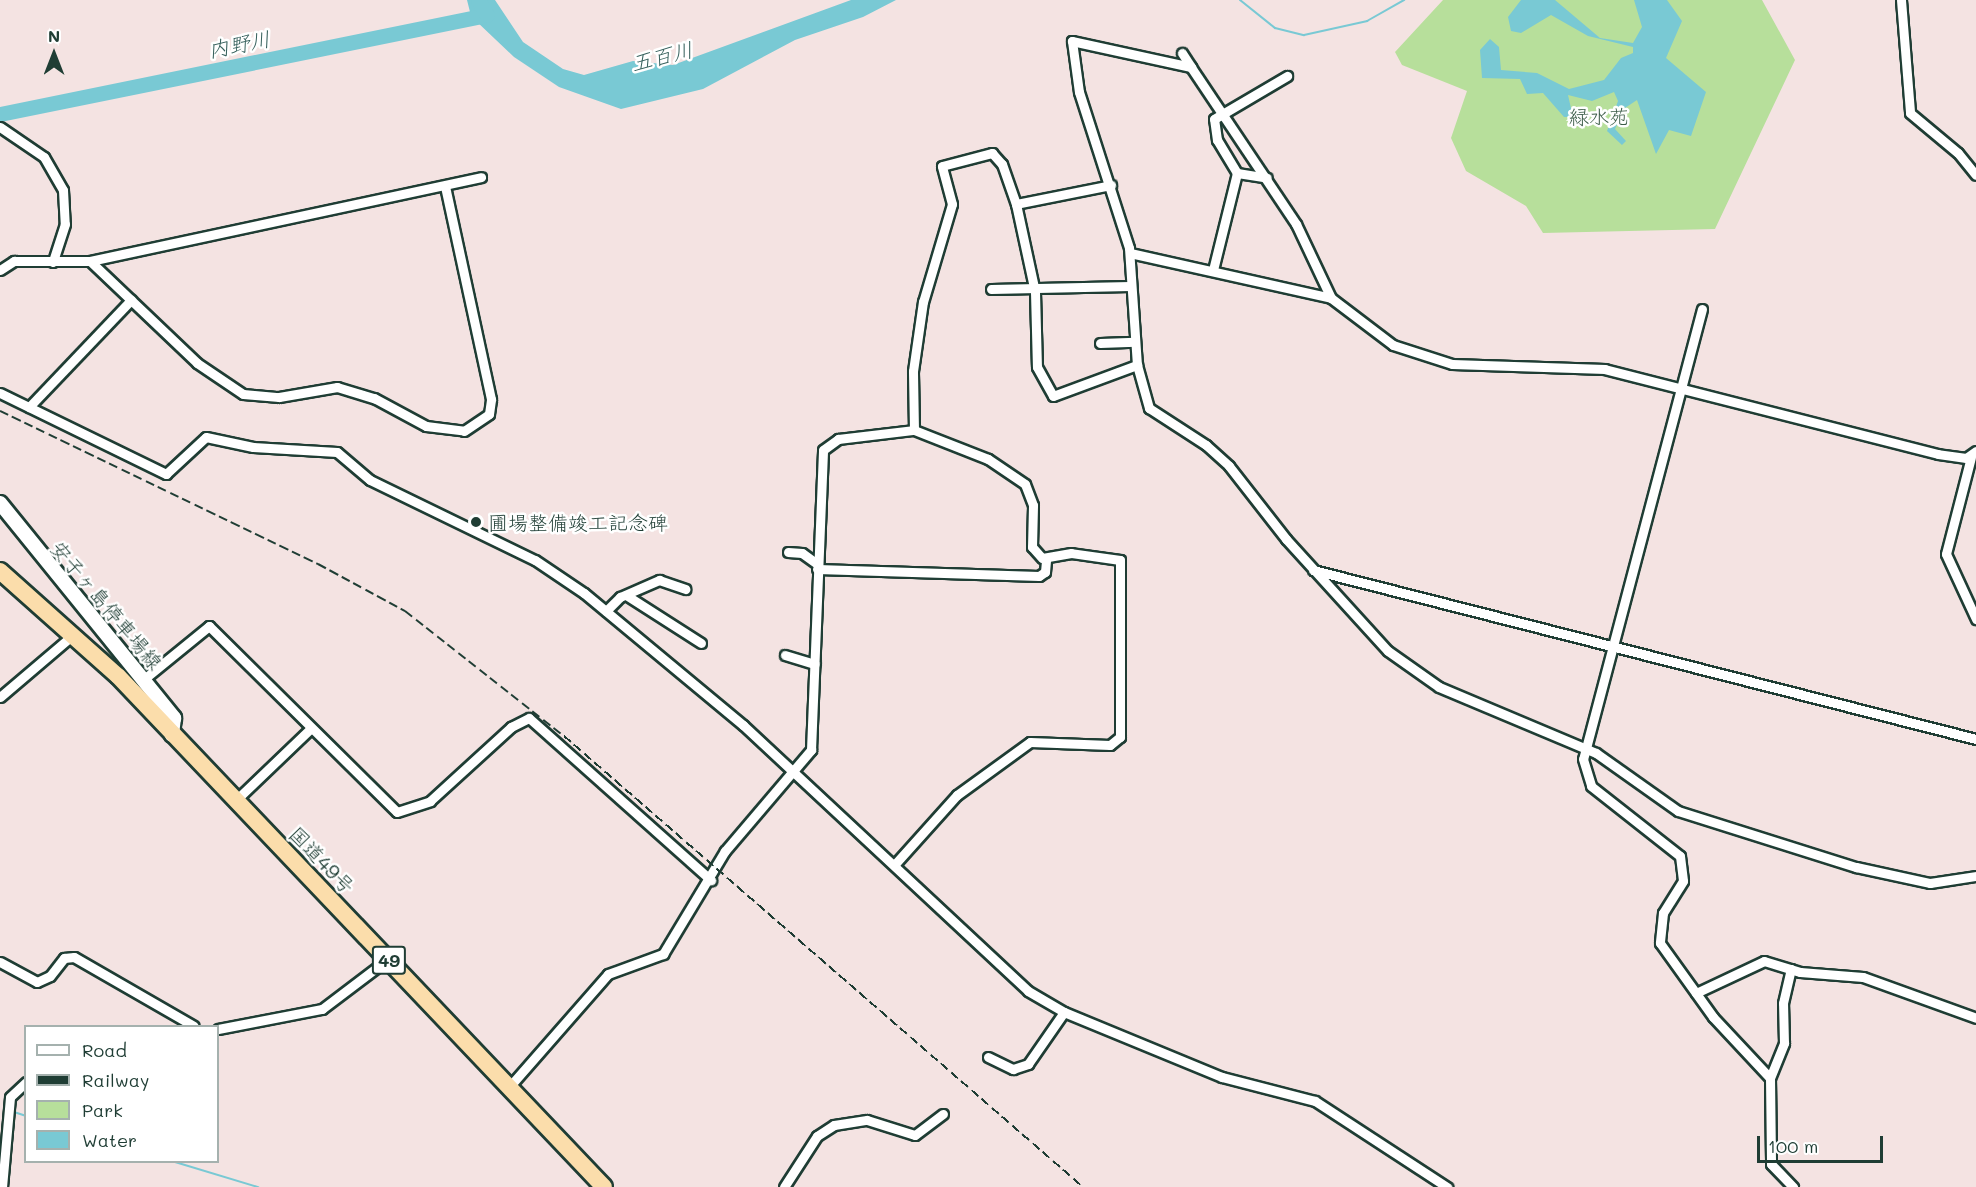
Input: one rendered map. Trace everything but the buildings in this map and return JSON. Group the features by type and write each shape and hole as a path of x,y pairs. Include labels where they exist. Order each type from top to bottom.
{"highway":[{"name":"国道49号","path":"0,571 75,633 604,1187"}],"main road":[{"name":"安子ヶ島停車場線","path":"0,503 174,718 172,735"}],"street":[{"path":"1901,0 1910,113 1958,153 1976,175"},
{"path":"1191,67 1072,41 1079,92 1111,184 1130,253 1130,286 1137,365 1154,415 1217,454 1313,570 1378,642 1414,671 1585,748 1662,804 1792,850 1930,883 1976,876"},
{"path":"1182,53 1267,178 1331,298"},
{"path":"1213,270 1237,173 1214,131 1222,112 1287,76"},
{"path":"0,127 44,157 63,190 65,224 53,262"},
{"path":"914,430 913,371 923,302 952,204 942,166 992,153 1002,164 1016,204 1035,292 1037,367 1054,397 1137,365"},
{"path":"1237,173 1267,178"},
{"path":"0,270 14,261 90,261 481,177"},
{"path":"1016,204 1111,184"},
{"path":"90,261 197,363 243,394 262,398 337,387 374,398 426,426 467,430 489,414 491,399 446,186"},
{"path":"1130,253 1331,298 1393,345 1446,363 1594,368 1938,454 1974,454 1946,554 1976,620"},
{"path":"991,289 1035,292 1130,286"},
{"path":"29,407 131,300"},
{"path":"1702,309 1583,759 1592,786 1680,856 1683,881 1663,913 1659,936 1696,993 1770,1078"},
{"path":"1100,342 1135,342"},
{"path":"0,393 166,474 206,437 253,447 337,452 370,480 535,560 606,611 794,774 895,864 1028,991 1064,1012 1222,1077 1315,1101 1447,1187"},
{"path":"510,1086 608,975 663,954 711,880 724,850 794,774 812,745 817,567 825,446 838,439 914,430 988,459 1025,484 1033,505 1032,547 1046,560"},
{"path":"788,552 802,553 817,567 1039,576 1046,560"},
{"path":"895,864 957,795 1030,742 1110,745 1118,741 1122,563 1071,553 1046,560"},
{"path":"1313,570 1976,739"},
{"path":"606,611 626,595 659,580 686,589"},
{"path":"626,595 701,643"},
{"path":"144,679 209,626 310,729 399,812 438,795 511,727 529,718 711,880"},
{"path":"0,697 75,633"},
{"path":"785,656 815,664"},
{"path":"236,800 310,729"},
{"path":"0,962 37,982 50,976 64,958 74,957 192,1025"},
{"path":"219,1029 322,1009 388,959"},
{"path":"1696,993 1755,962 1791,969 1863,977 1976,1018"},
{"path":"1791,969 1784,1043 1770,1078 1771,1164 1792,1187"},
{"path":"988,1057 1013,1069 1028,1064 1064,1012"},
{"path":"2,1187 4,1120 12,1094 24,1084"},
{"path":"784,1187 817,1136 834,1125 867,1120 915,1135 944,1114"}],"green space":[{"name":"緑水苑","path":"1443,0 1762,0 1795,60 1715,229 1543,233 1526,206 1466,171 1451,138 1467,91 1402,65 1395,52"}],"water":[{"path":"467,0 495,0 523,42 563,69 584,75 633,61 673,65 851,0 896,0 863,17 795,40 703,89 621,109 559,87 514,57 475,20 448,24 471,16"},
{"path":"1521,0 1555,0 1600,38 1633,43 1642,27 1634,0 1667,0 1682,21 1666,58 1706,92 1691,136 1669,130 1656,154 1637,100 1625,108 1615,129 1626,141 1622,145 1607,131 1618,101 1614,92 1592,101 1568,95 1573,117 1564,117 1543,93 1527,94 1520,79 1482,78 1480,50 1490,39 1499,47 1501,70 1537,73 1569,89 1604,80 1621,58 1633,53 1633,47 1588,36 1551,15 1521,33 1511,31 1508,17"}],"waterway":[{"name":"内野川","path":"0,114 487,15 478,0"},
{"name":"五百川","path":"1240,0 1275,28 1304,35 1367,21 1404,0"},
{"path":"11,1111 24,1115"},
{"path":"178,1163 258,1187"}],"railway":[{"path":"0,411 318,564 405,611 564,736 1083,1187"}],"place":[{"name":"圃場整備竣工記念碑","path":"476,522"}]}
